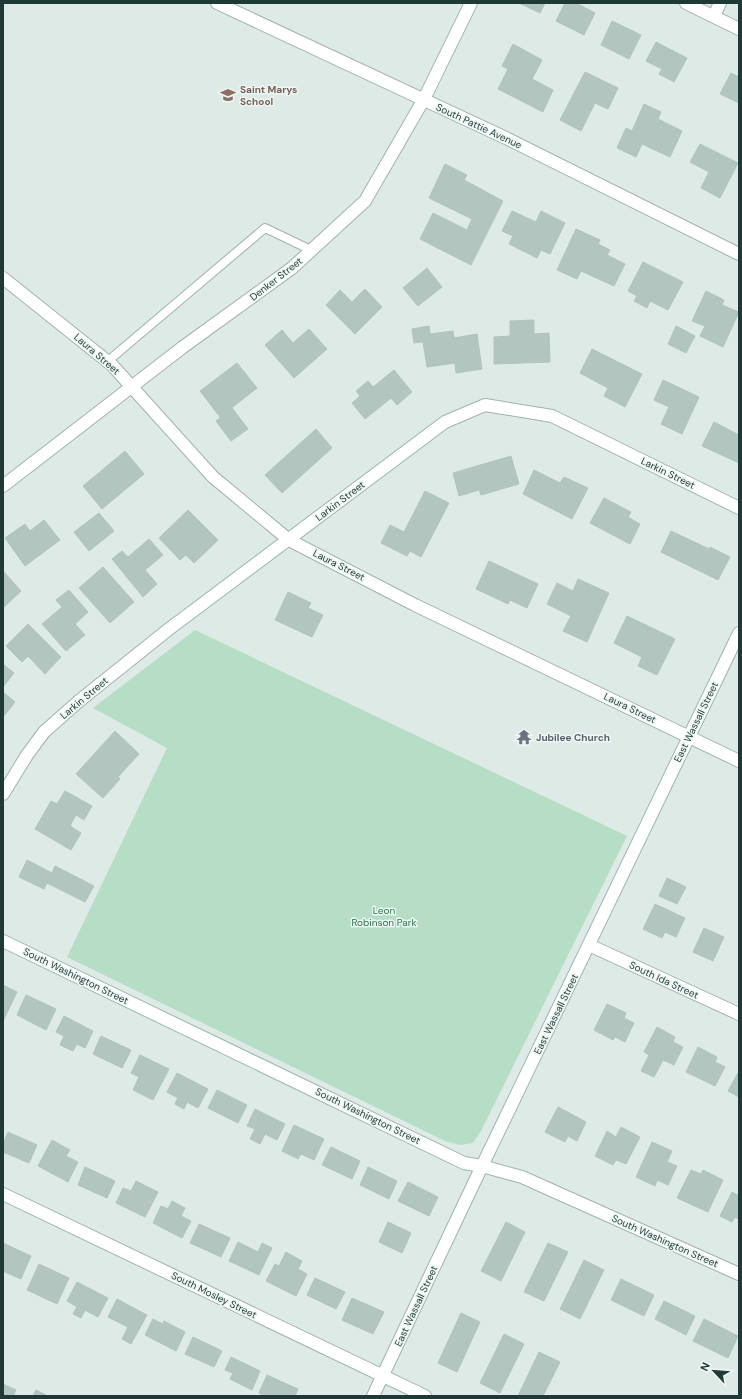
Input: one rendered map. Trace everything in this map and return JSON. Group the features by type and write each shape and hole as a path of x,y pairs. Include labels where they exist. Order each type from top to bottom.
{"street":[{"name":"South Pattie Avenue","path":"216,3 508,139 739,254"},
{"name":"Denker Street","path":"3,486 132,387 292,268 365,201 424,100 471,3"},
{"path":"686,3 739,29"},
{"path":"714,16 720,3"},
{"name":"Laura Street","path":"3,278 108,361 213,477 289,540 415,605 739,761"},
{"name":"Larkin Street","path":"3,794 27,755 44,732 79,701 169,629 444,422 485,405 552,416 739,508"},
{"name":"East Wassall Street","path":"373,1396 739,633"},
{"name":"South Washington Street","path":"3,941 464,1163 482,1166 522,1178 739,1274"},
{"name":"South Ida Street","path":"589,945 739,1014"},
{"name":"South Mosley Street","path":"3,1194 425,1396"}],"lane":[{"path":"108,361 265,228 311,250"}],"green space":[{"name":"Leon Robinson Park","path":"195,630 627,836 481,1131 473,1143 460,1145 445,1141 67,957 167,748 93,708"}],"building":[{"path":"519,3 545,3 540,13"},
{"path":"565,3 576,3 595,13 584,35 556,21"},
{"path":"612,21 641,35 629,59 601,45"},
{"path":"656,42 687,58 674,82 659,74 662,69 646,61"},
{"path":"513,44 542,60 532,79 553,90 543,112 498,89 508,69 502,66"},
{"path":"585,72 618,88 608,109 595,103 581,131 560,120"},
{"path":"731,73 739,77 739,103 720,94"},
{"path":"644,104 661,112 658,119 682,131 670,157 642,144 636,157 617,148 626,128 632,131"},
{"path":"700,144 738,163 720,198 701,188 709,172 690,162"},
{"path":"445,164 467,175 464,180 503,201 471,265 420,239 433,213 467,230 472,219 429,198"},
{"path":"512,211 536,222 541,211 565,223 550,254 541,250 537,258 509,244 513,236 502,231"},
{"path":"576,229 600,240 598,244 610,250 607,255 625,264 614,286 581,271 577,279 557,270"},
{"path":"643,262 683,282 668,310 650,301 647,308 634,301 637,296 628,291"},
{"path":"427,268 442,287 418,306 403,288"},
{"path":"365,289 382,307 355,334 326,305 340,290 352,302"},
{"path":"706,291 724,300 722,305 739,312 723,347 700,336 705,326 692,321"},
{"path":"534,320 534,334 549,333 550,362 494,364 494,337 510,336 510,321"},
{"path":"429,326 430,334 453,331 454,338 477,334 482,369 456,373 455,363 427,367 423,342 414,343 412,329"},
{"path":"676,326 695,336 686,353 668,344"},
{"path":"309,329 327,349 294,378 265,345 282,330 293,343"},
{"path":"592,349 642,374 625,407 604,396 608,388 580,373"},
{"path":"237,363 257,388 220,417 200,391"},
{"path":"394,370 412,392 397,405 391,398 365,419 352,403 360,396 356,391 368,381 373,387"},
{"path":"663,380 699,397 682,434 661,424 669,407 654,400"},
{"path":"232,408 248,429 231,441 216,421"},
{"path":"714,422 739,435 739,463 702,446"},
{"path":"316,429 332,448 282,493 265,475"},
{"path":"125,451 144,474 102,509 83,486"},
{"path":"511,456 519,484 481,495 479,490 459,496 453,473"},
{"path":"534,470 560,483 564,477 588,488 572,519 523,494"},
{"path":"425,491 449,503 421,557 410,551 407,556 381,543 390,525 404,532"},
{"path":"604,498 631,512 628,517 640,524 630,544 590,523"},
{"path":"188,510 218,540 194,563 186,555 180,560 159,538"},
{"path":"99,513 114,531 89,551 74,532"},
{"path":"44,520 60,540 25,566 5,538 25,524 30,531"},
{"path":"671,531 730,557 718,580 661,552"},
{"path":"149,539 163,555 145,570 157,584 143,597 112,559 122,551 128,557"},
{"path":"489,561 538,584 527,608 510,600 508,604 476,589"},
{"path":"103,567 134,602 110,623 79,588"},
{"path":"3,571 21,591 3,608"},
{"path":"578,579 609,593 587,642 563,631 571,616 547,604 557,583 573,591"},
{"path":"69,590 88,612 75,624 85,635 66,651 42,624 62,607 56,600"},
{"path":"288,592 311,603 308,608 323,615 312,637 275,620"},
{"path":"627,616 675,639 657,675 638,666 642,657 614,643"},
{"path":"28,624 61,657 45,674 28,656 22,662 6,646"},
{"path":"3,664 14,673 3,687"},
{"path":"3,692 15,702 4,716 3,716"},
{"path":"115,731 139,754 118,777 120,779 103,798 76,774"},
{"path":"65,791 92,806 84,820 76,815 70,826 81,833 71,850 35,829 51,801 57,804"},
{"path":"27,860 52,873 55,866 94,886 85,902 47,883 44,889 19,877"},
{"path":"667,878 686,887 677,904 659,896"},
{"path":"655,904 685,918 676,937 665,932 662,938 643,929"},
{"path":"704,928 724,937 713,961 693,952"},
{"path":"3,985 17,992 3,1021"},
{"path":"26,995 56,1009 46,1030 17,1015"},
{"path":"607,1004 626,1013 624,1018 634,1023 625,1042 615,1037 613,1040 594,1030"},
{"path":"64,1016 93,1031 85,1048 77,1044 73,1051 60,1045 64,1036 56,1032"},
{"path":"657,1027 675,1037 673,1042 683,1047 674,1065 663,1060 654,1077 641,1071 649,1055 644,1052"},
{"path":"101,1036 131,1050 122,1068 93,1054"},
{"path":"698,1047 717,1057 715,1062 725,1067 715,1086 686,1072"},
{"path":"140,1055 169,1069 153,1100 133,1090 139,1077 131,1073"},
{"path":"739,1071 739,1097 728,1091"},
{"path":"177,1073 208,1089 198,1108 187,1102 184,1109 175,1104 178,1098 167,1092"},
{"path":"217,1090 247,1105 238,1123 208,1108"},
{"path":"558,1107 586,1122 577,1141 568,1136 565,1142 545,1132"},
{"path":"255,1109 285,1124 277,1140 265,1134 260,1144 250,1139 255,1129 247,1126"},
{"path":"294,1125 324,1139 314,1160 301,1154 298,1159 282,1151"},
{"path":"621,1127 640,1137 626,1164 616,1160 613,1165 595,1156 607,1131 616,1137"},
{"path":"8,1132 37,1145 29,1163 3,1152 3,1144"},
{"path":"52,1140 70,1150 66,1156 78,1162 68,1182 38,1166"},
{"path":"652,1142 672,1151 667,1162 677,1166 668,1185 657,1180 655,1186 636,1177"},
{"path":"331,1147 360,1161 352,1179 322,1165"},
{"path":"85,1167 115,1181 107,1198 78,1185"},
{"path":"368,1167 397,1181 389,1199 360,1185"},
{"path":"691,1170 701,1174 703,1170 723,1180 708,1212 677,1198"},
{"path":"136,1181 158,1192 145,1217 116,1203 123,1188 131,1191"},
{"path":"408,1182 438,1197 429,1216 398,1201"},
{"path":"732,1192 739,1196 739,1219 735,1217 732,1222 720,1216"},
{"path":"172,1201 185,1208 181,1216 191,1221 182,1238 153,1223 161,1206 168,1209"},
{"path":"388,1222 411,1233 402,1253 379,1242"},
{"path":"506,1222 525,1232 501,1281 481,1271"},
{"path":"199,1224 230,1238 221,1257 190,1243"},
{"path":"238,1242 258,1252 262,1243 272,1248 259,1275 229,1261"},
{"path":"3,1243 31,1256 21,1279 3,1271"},
{"path":"548,1243 568,1252 544,1301 524,1292"},
{"path":"286,1252 302,1261 298,1269 307,1274 296,1296 266,1281 275,1264 279,1266"},
{"path":"584,1260 604,1270 580,1319 560,1309"},
{"path":"39,1264 69,1278 57,1304 27,1290"},
{"path":"315,1278 345,1292 336,1309 307,1295"},
{"path":"621,1279 654,1295 644,1316 611,1300"},
{"path":"77,1282 108,1298 98,1317 85,1310 81,1318 73,1314 77,1307 67,1301"},
{"path":"352,1298 384,1312 373,1334 342,1320"},
{"path":"117,1299 147,1315 131,1344 122,1339 128,1327 108,1317"},
{"path":"664,1301 695,1316 686,1335 655,1319"},
{"path":"461,1313 480,1322 457,1372 438,1363"},
{"path":"153,1319 163,1324 164,1321 185,1332 176,1351 145,1335"},
{"path":"704,1319 738,1336 728,1358 693,1341"},
{"path":"504,1334 524,1344 500,1393 480,1383"},
{"path":"193,1337 222,1351 214,1367 185,1354"},
{"path":"539,1352 560,1362 543,1396 518,1396"},
{"path":"231,1357 260,1371 252,1390 230,1379 233,1373 225,1370"},
{"path":"267,1375 298,1389 295,1396 264,1396 259,1393"},
{"path":"3,1384 16,1390 13,1396 3,1396"},
{"path":"36,1390 48,1396 33,1396"}],"place":[{"name":"Saint Marys School","path":"228,95"},
{"name":"Jubilee Church","path":"524,737"}]}
